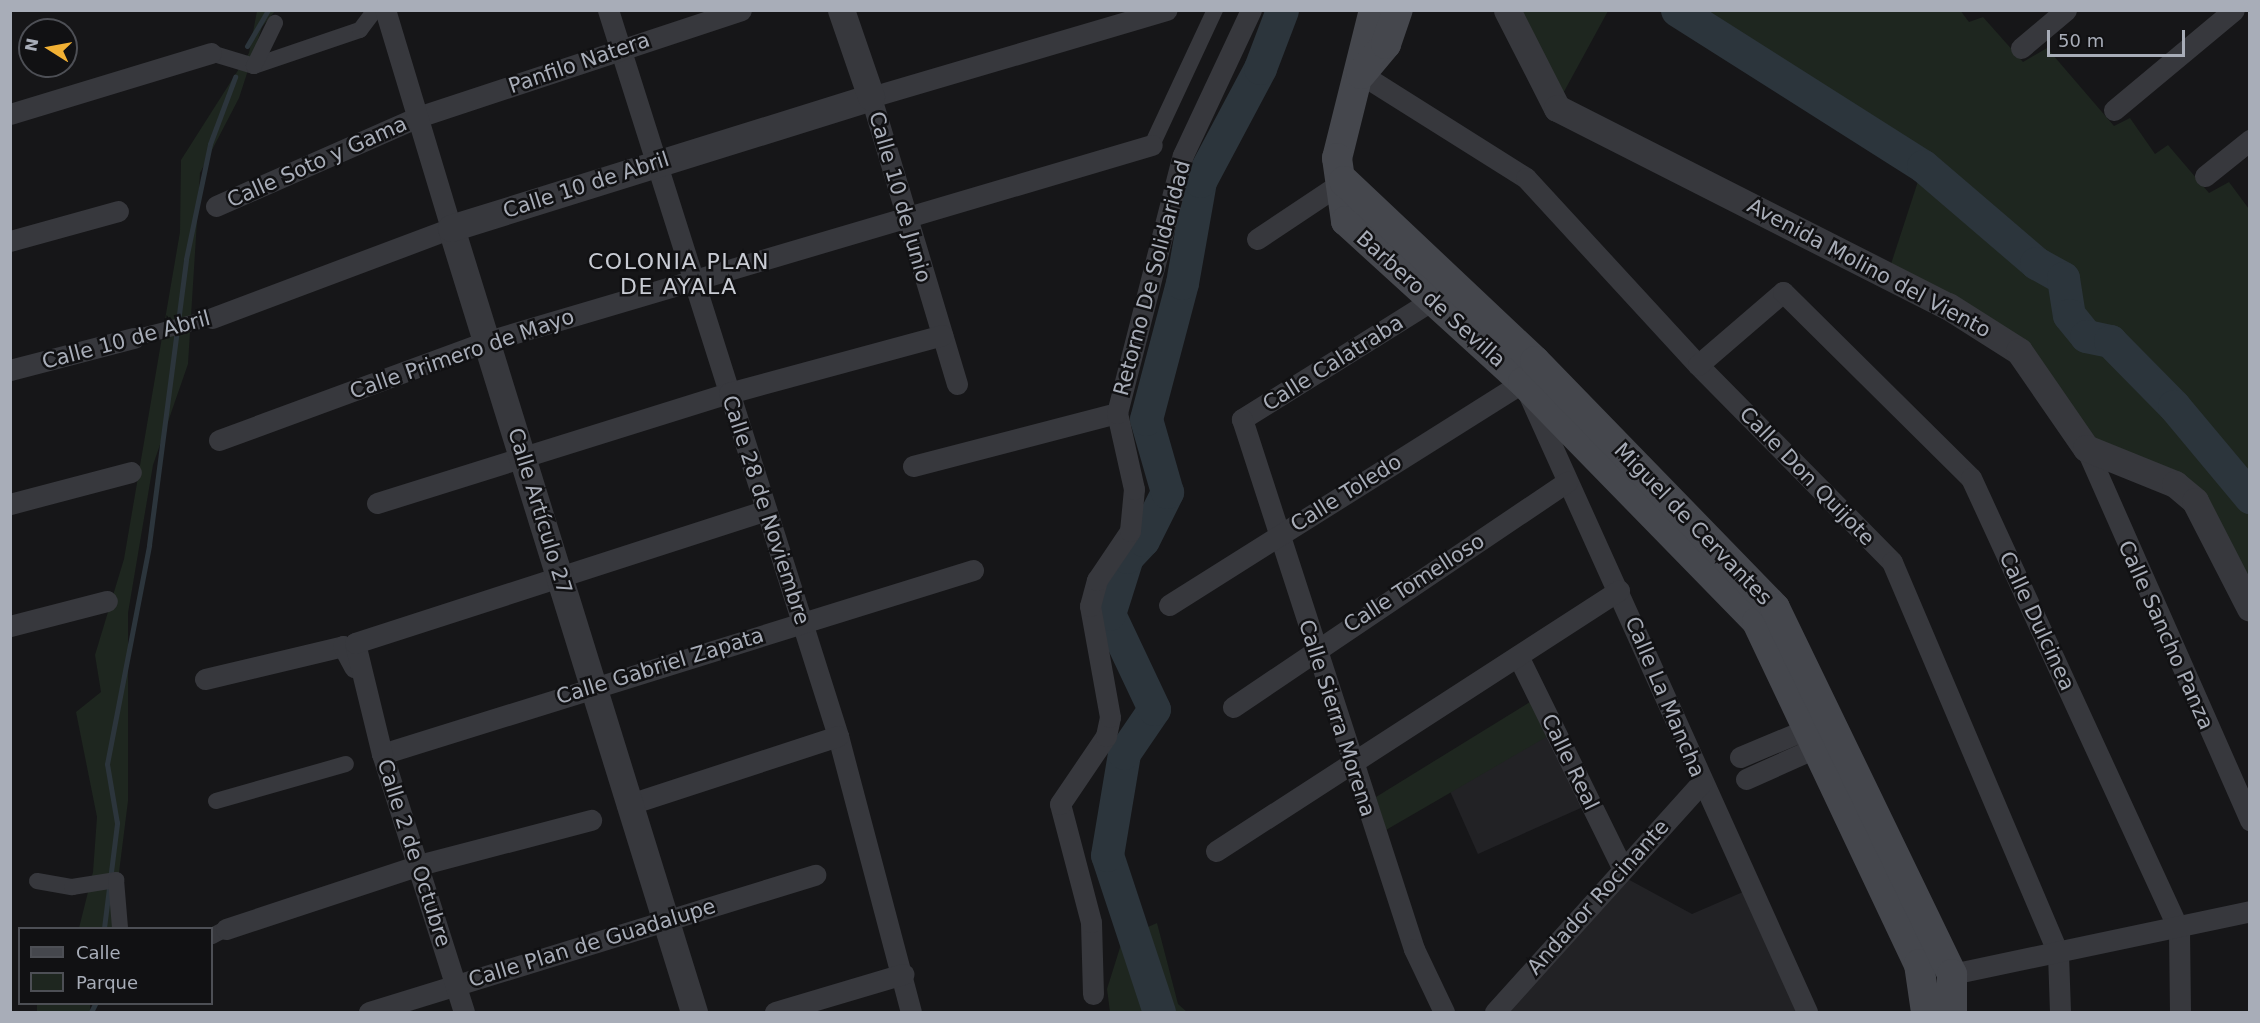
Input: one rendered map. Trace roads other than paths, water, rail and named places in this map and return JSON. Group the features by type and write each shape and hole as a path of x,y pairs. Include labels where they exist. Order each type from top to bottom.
{"main road":[{"name":"Barbero de Sevilla","path":"1374,10 1364,37 1361,74 1336,158 1344,181 1340,206 1346,221 1443,293 1523,382 1757,622 1919,964 1926,1012"},
{"name":"Barbero de Sevilla","path":"1361,74 1386,44 1398,10"},
{"name":"Miguel de Cervantes","path":"1443,293 1536,361 1774,608 1953,974 1952,1012"}],"street":[{"path":"10,114 211,53 254,66 360,30 375,10"},
{"name":"Calle Artículo 27","path":"385,10 559,574 627,806 694,1012"},
{"name":"Calle 28 de Noviembre","path":"608,10 660,162 729,393 838,736 903,974 910,1012"},
{"name":"Panfilo Natera","path":"418,117 620,48 741,10"},
{"name":"Calle 10 de Junio","path":"841,10 871,97 905,218 957,384"},
{"name":"Calle 10 de Abril","path":"10,370 212,318 451,228 871,97 1166,10"},
{"name":"Calle Primero de Mayo","path":"219,440 488,341 1152,145 1215,10"},
{"name":"Retorno De Solidaridad","path":"1093,994 1091,922 1060,804 1107,736 1110,717 1090,606 1097,579 1130,531 1134,489 1116,413 1184,155 1251,10"},
{"name":"Avenida Molino del Viento","path":"1506,10 1557,108 1993,333 2019,351 2086,448"},
{"path":"2021,48 2066,10"},
{"path":"2114,110 2234,10"},
{"path":"254,66 275,22"},
{"name":"Calle Don Quijote","path":"1361,74 1526,178 1698,365 1892,562 2058,954 2060,1012"},
{"name":"Calle Soto y Gama","path":"216,206 418,117"},
{"path":"2205,176 2250,140"},
{"path":"1257,239 1344,181"},
{"path":"10,241 118,211"},
{"name":"Calle Dulcinea","path":"1698,365 1783,292 1971,478 2179,930 2180,1012"},
{"name":"Calle Calatraba","path":"1242,419 1443,293"},
{"path":"377,502 729,393 942,335"},
{"name":"Calle La Mancha","path":"1523,382 1567,482 1619,590 1702,782 1807,1012"},
{"name":"Calle Toledo","path":"1169,605 1523,382"},
{"path":"913,466 1116,413"},
{"name":"Calle Sierra Morena","path":"1242,419 1313,648 1414,949 1444,1012"},
{"path":"2086,448 2175,484 2191,497 2250,608"},
{"name":"Calle Sancho Panza","path":"2086,448 2250,820"},
{"path":"10,504 131,472"},
{"name":"Calle Tomelloso","path":"1233,707 1313,648 1567,482"},
{"path":"205,679 349,645 559,574 766,510"},
{"name":"Calle Gabriel Zapata","path":"382,754 593,686 973,570"},
{"path":"1216,851 1619,590"},
{"path":"10,626 107,601"},
{"name":"Calle 2 de Octubre","path":"349,645 368,683 365,693 382,754 464,1012"},
{"name":"Calle Real","path":"1518,656 1622,867"},
{"path":"627,806 838,736"},
{"path":"1740,758 1811,739"},
{"path":"1746,779 1811,739"},
{"path":"613,755 608,775 618,810 630,845 642,851"},
{"path":"216,801 346,764"},
{"name":"Andador Rocinante","path":"1495,1012 1622,867 1702,782"},
{"path":"219,932 419,865 591,820"},
{"name":"Calle Plan de Guadalupe","path":"369,1012 815,875"},
{"path":"37,880 72,887 116,880 120,927"},
{"path":"1953,974 2179,930 2250,911"},
{"path":"775,1012 903,974"}],"waterway":[{"path":"247,46 268,10"},
{"path":"1159,1012 1107,855 1124,753 1154,709 1109,614 1127,557 1143,540 1167,492 1146,419 1182,283 1200,181 1260,68 1282,10"},
{"path":"1677,10 1923,166 2036,263 2063,278 2069,315 2086,336 2110,341 2174,406 2250,497"},
{"path":"104,927 117,823 107,764 149,545 186,259 210,144 235,77"},
{"path":"91,1012 94,1005"}],"district":[{"name":"COLONIA PLAN DE AYALA","path":"679,274"}]}
